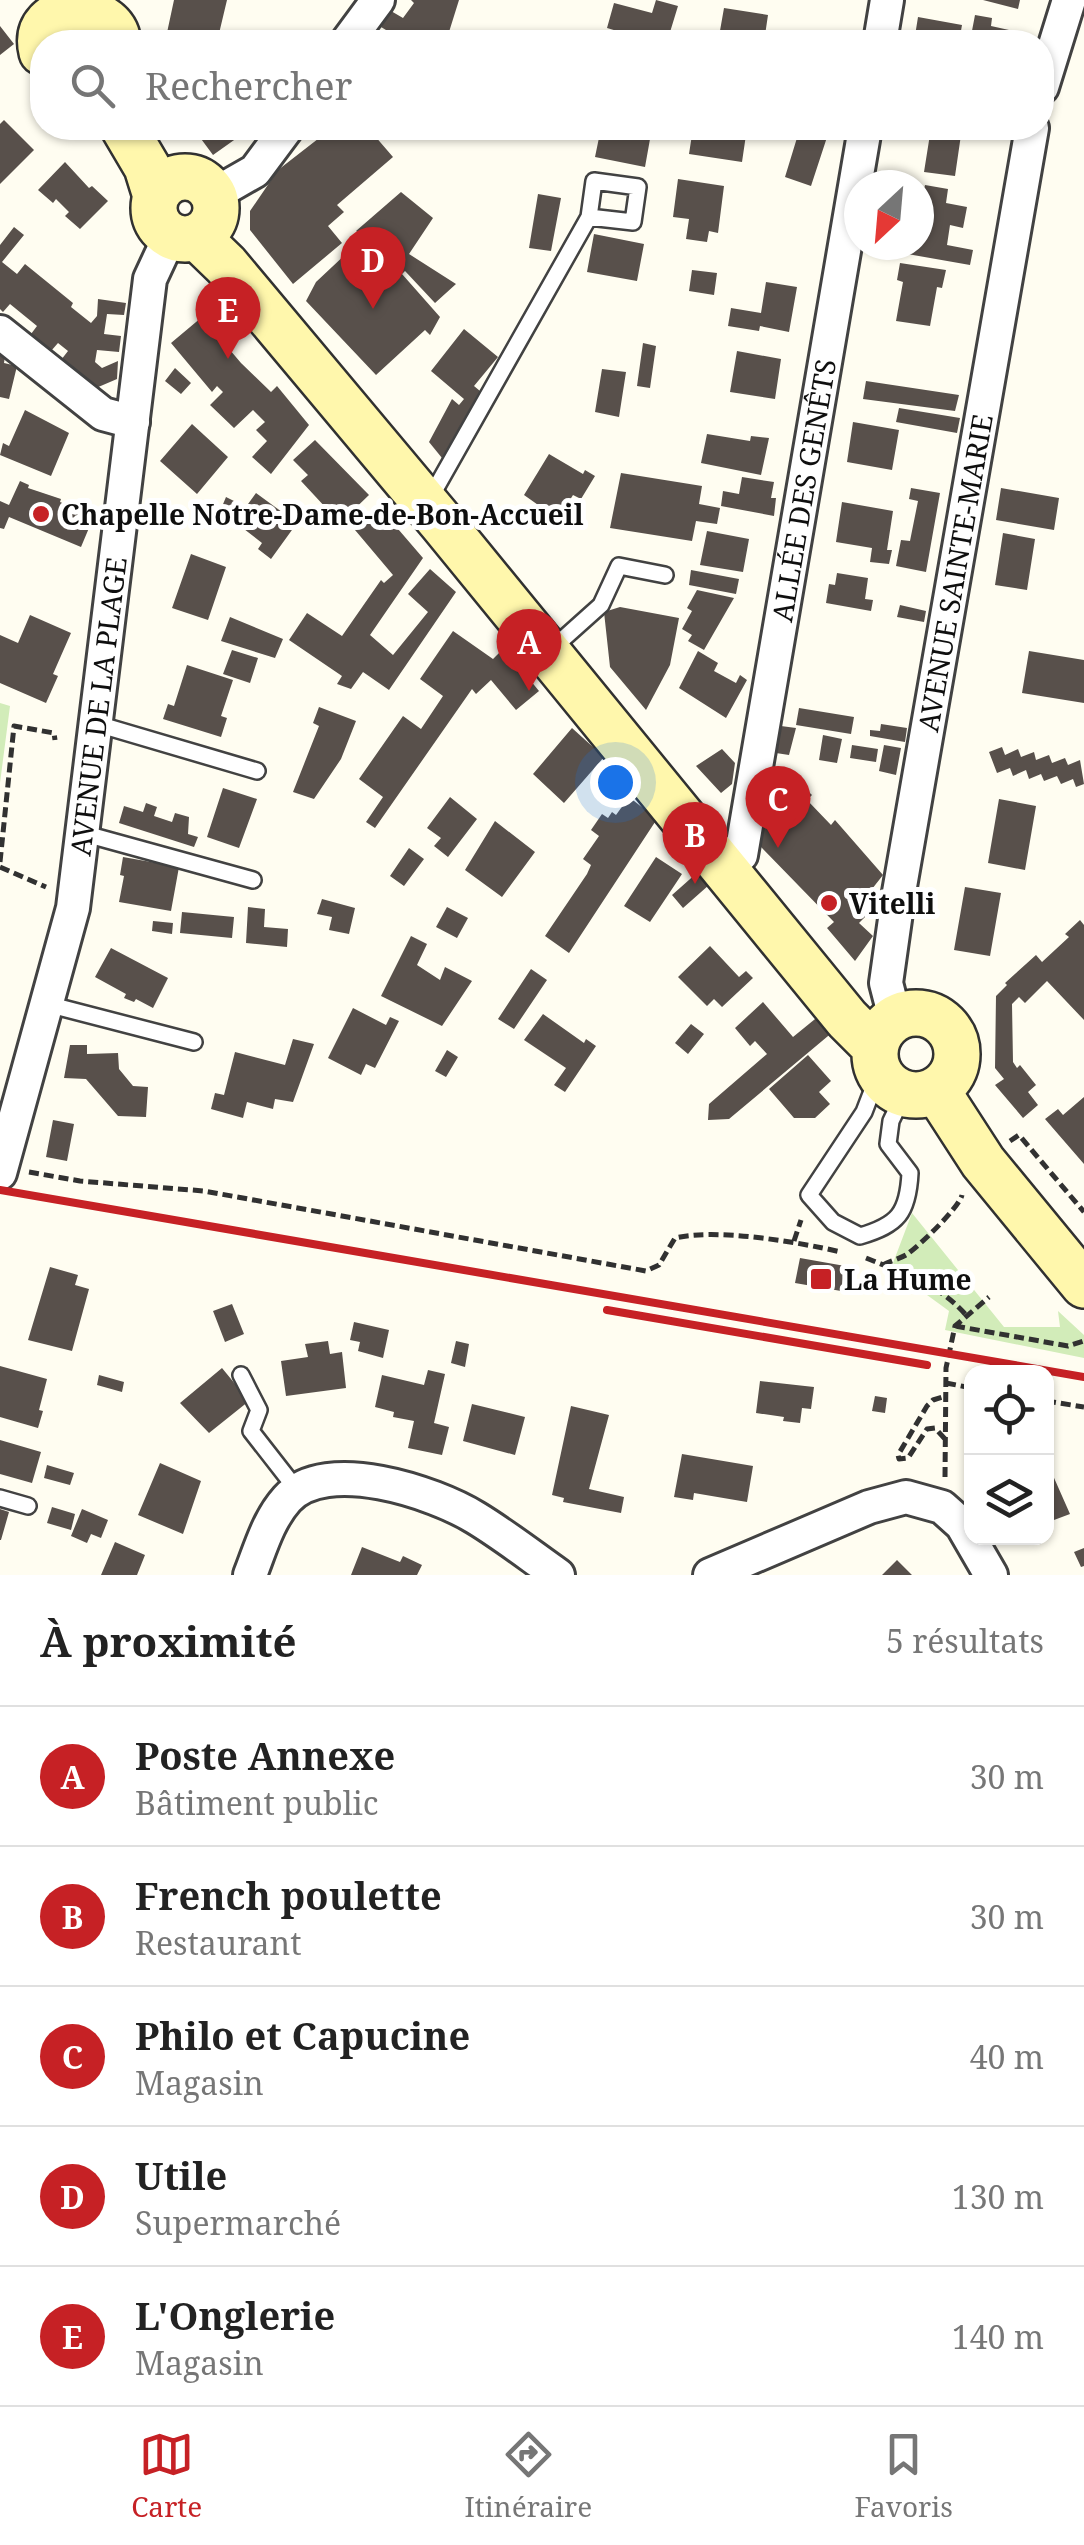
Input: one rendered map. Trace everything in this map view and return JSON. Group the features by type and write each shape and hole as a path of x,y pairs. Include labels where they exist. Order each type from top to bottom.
{"main road":[{"path":"13,0 47,24 80,1 109,17"},
{"path":"131,140 147,167 437,486 741,854 837,983 1084,1285"},
{"path":"159,140 190,210 226,265 847,1018 897,1057"}],"street":[{"path":"356,30 378,0"},
{"path":"882,30 887,0"},
{"path":"1054,49 1069,0"},
{"path":"190,210 256,171 278,140"},
{"name":"ALLÉE DES GENÊTS","path":"741,854 863,140"},
{"name":"AVENUE SAINTE-MARIE","path":"897,1057 886,983 898,898 1030,140"},
{"name":"AVENUE DE LA PLAGE","path":"1,1170 7,1123 47,1004 73,908 150,279 190,210"},
{"path":"0,332 104,414 133,422"},
{"path":"250,1575 272,1522 297,1490 321,1480 349,1478 434,1498 477,1518 558,1575"},
{"path":"710,1575 869,1507 906,1498 942,1508 951,1515 970,1538 991,1575"}],"lane":[{"path":"437,486 589,217"},
{"path":"563,640 602,605 618,566 665,575"},
{"path":"94,723 257,770"},
{"path":"82,832 253,880"},
{"path":"47,1004 194,1042"},
{"path":"897,1057 888,1144 910,1173 908,1201 888,1228 860,1236 833,1222 809,1196 897,1057"},
{"path":"241,1375 259,1410 250,1431 297,1490"},
{"path":"0,1498 28,1506"}],"path":[{"path":"0,862 14,726 54,732 55,740"},
{"path":"1019,1135 1084,1212"},
{"path":"1,1170 204,1191 646,1271 659,1264 675,1238 694,1233 794,1241 845,1253"},
{"path":"883,1265 905,1255 932,1229"},
{"path":"862,1257 921,1279 952,1298 966,1315"},
{"path":"946,1396 928,1406 899,1459 908,1458 928,1428 935,1428 947,1441 946,1383 955,1326 989,1297"},
{"path":"955,1326 1068,1346 1084,1341"},
{"path":"946,1383 964,1386"},
{"path":"1054,1402 1084,1408"}],"green space":[{"path":"0,703 10,706 0,783"},
{"path":"912,1213 1004,1327 1060,1327 1058,1311 1084,1335 1084,1358 945,1330 949,1311 905,1279 893,1263"}],"building":[{"path":"174,0 227,0 220,30 168,30"},
{"path":"411,0 459,0 450,30 381,27 391,11 403,18 414,3"},
{"path":"656,0 678,6 671,30 607,28 614,3 652,13"},
{"path":"983,0 1020,0 1018,9"},
{"path":"724,8 768,15 766,30 720,30"},
{"path":"975,15 992,18 991,26 1009,30 972,30"},
{"path":"918,17 962,25 961,30 916,30"},
{"path":"0,26 14,44 0,55"},
{"path":"4,120 34,150 0,184 0,124"},
{"path":"202,140 234,140 213,155"},
{"path":"317,140 378,140 393,157 337,205 344,212 328,226 342,243 293,284 250,230 250,211 278,170"},
{"path":"599,140 650,140 645,167 595,157"},
{"path":"691,140 745,140 742,162 689,154"},
{"path":"796,140 826,140 811,186 785,177"},
{"path":"929,140 960,140 955,176 924,170"},
{"path":"65,162 89,188 92,186 108,201 80,229 65,216 69,212 56,199 53,203 38,190"},
{"path":"678,179 724,186 718,233 709,231 707,242 686,239 689,219 673,217"},
{"path":"934,187 948,189 946,203 967,207 963,228 950,225 947,245 973,250 970,265 934,259"},
{"path":"401,192 433,218 409,254 456,284 435,303 405,271 402,274 440,317 430,335 425,330 376,375 306,301 316,282 364,237 356,231"},
{"path":"538,194 561,198 551,251 529,248"},
{"path":"14,227 24,235 2,262 17,274 25,264 91,323 97,316 98,299 126,303 124,315 107,314 104,334 121,336 119,352 97,350 95,362 102,368 118,361 117,379 96,388 61,360 68,351 58,343 51,351 31,334 37,326 10,304 3,312 0,309 0,245"},
{"path":"594,234 644,244 637,281 587,272"},
{"path":"900,263 946,270 942,288 937,287 930,326 896,321 903,282 897,280"},
{"path":"692,270 717,273 714,295 689,291"},
{"path":"766,282 797,287 789,332 760,326 759,331 728,326 731,308 761,313"},
{"path":"202,317 271,392 277,386 309,425 271,474 252,457 267,441 256,430 265,422 253,410 234,428 210,405 223,392 217,386 212,392 171,343"},
{"path":"464,329 498,357 474,386 480,391 442,458 429,442 452,399 459,405 464,399 431,371"},
{"path":"643,343 656,346 650,388 637,386"},
{"path":"737,351 781,359 775,399 730,392"},
{"path":"0,352 5,356 4,363 17,366 9,399 0,397"},
{"path":"175,368 191,383 181,394 165,381"},
{"path":"602,369 626,372 619,417 595,412"},
{"path":"866,381 959,395 955,411 863,399"},
{"path":"899,408 960,418 957,433 896,422"},
{"path":"25,410 69,433 51,476 0,455 3,443 9,446"},
{"path":"853,422 899,430 892,470 847,462"},
{"path":"192,424 228,457 197,494 160,461"},
{"path":"707,434 750,441 751,436 769,438 761,475 701,463"},
{"path":"315,440 369,495 340,523 301,481 308,475 293,460"},
{"path":"549,454 583,474 585,470 595,476 581,499 573,495 558,519 524,495"},
{"path":"621,473 702,486 699,504 720,508 717,524 696,521 692,541 610,528"},
{"path":"742,477 774,482 774,516 721,506 723,491 739,494"},
{"name":"Chapelle Notre-Dame-de-Bon-Accueil","path":"20,481 94,516 81,547 9,517 4,529 0,528 0,501 9,505"},
{"path":"911,488 940,493 926,572 896,566 901,540 910,541 918,501 909,499"},
{"path":"1001,488 1059,498 1054,530 996,520"},
{"path":"256,493 297,523 271,559 258,549 262,543 235,522"},
{"path":"226,497 240,504 228,527 209,518 215,506 221,509"},
{"path":"842,502 893,511 887,550 892,550 889,564 870,562 872,548 836,542"},
{"path":"380,508 423,558 370,635 393,655 428,612 408,594 430,569 456,592 389,690 363,672 351,689 337,684 342,676 289,640 307,613 342,636 381,580 384,583 393,575 355,530"},
{"path":"707,531 749,539 743,572 700,565"},
{"path":"1003,533 1035,539 1027,590 995,585"},
{"path":"191,554 226,567 208,620 172,608"},
{"path":"691,570 739,579 736,594 689,585"},
{"path":"837,573 868,578 865,599 873,600 871,611 826,603 829,584 835,585"},
{"path":"697,590 734,598 704,650 688,641 692,635 682,629"},
{"path":"900,605 926,611 924,622 897,617"},
{"path":"620,607 679,618 670,665 646,710 610,667 604,612"},
{"path":"30,615 71,633 53,674 58,676 46,703 0,683 0,635 18,643"},
{"path":"230,617 283,639 275,658 221,641"},
{"path":"453,631 493,659 504,648 539,691 516,710 491,680 476,694 472,689 375,828 366,822 383,797 359,779 403,716 421,729 443,696 420,679"},
{"path":"232,650 258,658 250,683 223,674"},
{"path":"698,651 718,663 714,671 736,683 740,675 747,680 726,718 679,688"},
{"path":"1029,651 1084,660 1084,703 1022,693"},
{"path":"187,665 233,680 221,716 227,718 221,737 163,719 168,704 174,706"},
{"path":"319,707 356,721 341,759 314,799 293,792 319,726 313,723"},
{"path":"799,708 854,717 851,734 796,725"},
{"path":"881,724 907,728 905,742 870,736 870,730 880,731"},
{"path":"781,726 796,728 789,755 776,753"},
{"path":"572,728 604,757 564,803 533,774"},
{"path":"823,735 842,739 837,763 819,760"},
{"path":"852,745 878,749 876,762 850,758"},
{"path":"884,745 901,748 896,775 879,771"},
{"path":"1002,747 1005,755 1018,749 1021,757 1034,752 1036,760 1049,755 1052,763 1065,758 1068,765 1080,760 1084,784 1076,787 1073,779 1061,784 1057,776 1044,781 1041,774 1029,779 1026,770 1013,776 1010,768 997,773 989,752"},
{"path":"722,749 735,763 732,784 721,793 696,766"},
{"path":"773,774 795,779 812,795 807,800 831,825 835,820 883,875 872,889 878,895 870,902 875,907 859,923 873,936 855,961 827,928 834,922 760,846"},
{"path":"223,788 257,799 239,848 207,837"},
{"path":"450,797 477,819 448,857 434,846 441,838 427,828"},
{"path":"629,797 657,819 569,953 545,936 591,865 583,859 599,836 591,830 602,814 608,818 612,812 616,815"},
{"path":"999,799 1036,806 1025,870 988,863"},
{"path":"146,803 157,807 154,816 172,822 175,813 189,817 188,834 198,837 194,847 119,823 124,806 143,812"},
{"path":"495,821 535,852 502,897 465,870"},
{"path":"409,848 424,859 404,886 390,876"},
{"path":"123,857 179,867 171,911 119,902"},
{"path":"656,857 682,874 650,922 624,906"},
{"path":"698,872 709,885 683,908 672,895"},
{"path":"965,887 1001,893 990,956 954,950"},
{"path":"322,899 355,908 349,934 329,930 332,917 317,914"},
{"path":"248,907 265,909 264,927 288,929 287,947 246,943"},
{"path":"447,907 468,918 457,938 436,927"},
{"path":"182,912 234,917 232,938 180,933"},
{"path":"1080,920 1084,925 1084,1020 1047,981 1025,1003 1019,997 1012,1004 1013,1062 1036,1085 1028,1092 1038,1105 1023,1118 995,1085 1004,1079 995,1068 996,996 1036,955 1042,962 1069,937 1065,934"},
{"path":"153,921 173,923 172,934 152,931"},
{"path":"411,936 427,944 417,965 440,980 445,967 472,981 442,1026 381,996"},
{"path":"710,946 739,977 746,971 753,978 722,1007 714,999 707,1006 678,977"},
{"path":"111,948 168,978 153,1008 124,998 126,994 95,977"},
{"path":"531,969 547,980 514,1029 498,1019"},
{"path":"763,1002 793,1037 820,1015 834,1031 729,1119 708,1120 709,1104 767,1054 755,1041 750,1046 735,1028"},
{"path":"353,1008 386,1025 390,1017 399,1021 375,1068 366,1064 361,1075 328,1058"},
{"path":"543,1014 584,1043 586,1039 596,1046 565,1092 554,1085 566,1068 524,1040"},
{"path":"691,1024 704,1034 688,1054 675,1043"},
{"path":"293,1039 314,1044 293,1102 275,1099 273,1109 247,1102 243,1118 211,1109 215,1093 224,1095 235,1052 285,1065"},
{"path":"70,1045 87,1045 87,1054 118,1053 119,1069 133,1086 148,1087 146,1117 118,1116 86,1079 64,1078"},
{"path":"447,1050 458,1057 446,1077 435,1071"},
{"path":"808,1055 831,1081 819,1092 830,1104 815,1118 794,1118 769,1089"},
{"path":"1084,1097 1084,1164 1045,1119 1058,1109 1063,1115"},
{"path":"53,1120 74,1124 67,1161 46,1157"},
{"path":"800,1258 845,1266 841,1291 795,1283"},
{"path":"50,1267 78,1275 75,1285 89,1289 72,1351 28,1340"},
{"path":"232,1304 244,1334 225,1342 213,1311"},
{"path":"354,1322 389,1330 383,1358 358,1351 360,1342 350,1340"},
{"path":"328,1341 330,1354 342,1352 346,1388 286,1396 281,1361 308,1357 305,1344"},
{"path":"456,1341 469,1344 465,1367 451,1363"},
{"path":"0,1366 47,1379 38,1428 0,1417"},
{"path":"222,1368 249,1401 209,1433 180,1403"},
{"path":"428,1370 445,1374 434,1423 449,1427 442,1455 408,1448 414,1421 393,1417 394,1412 375,1407 382,1375 424,1385"},
{"path":"99,1375 124,1382 122,1392 97,1385"},
{"path":"760,1381 814,1387 811,1409 802,1408 800,1423 756,1413"},
{"path":"875,1396 887,1398 885,1413 872,1411"},
{"path":"472,1404 525,1417 515,1455 463,1441"},
{"path":"571,1406 609,1415 589,1489 624,1497 621,1513 563,1502 564,1498 552,1495"},
{"path":"0,1440 41,1452 32,1483 0,1474"},
{"path":"682,1454 753,1466 747,1502 694,1493 693,1500 674,1497"},
{"path":"160,1463 201,1481 183,1534 138,1515"},
{"path":"47,1465 74,1473 70,1485 44,1478"},
{"path":"1054,1478 1070,1514 1054,1520"},
{"path":"52,1507 75,1514 71,1530 47,1523"},
{"path":"0,1509 9,1512 1,1540 0,1540"},
{"path":"82,1509 108,1520 101,1538 91,1534 87,1543 71,1536"},
{"path":"115,1542 145,1555 137,1575 101,1575"},
{"path":"362,1547 400,1562 403,1556 422,1565 417,1575 351,1575"},
{"path":"1084,1548 1084,1566 1081,1567 1074,1552"},
{"path":"897,1560 912,1575 882,1575"}],"railway":[{"path":"0,1190 1084,1377"},
{"path":"607,1310 927,1365"}],"place":[{"name":"Utile","path":"373,309"},
{"name":"L'Onglerie","path":"228,359"},
{"name":"Chapelle Notre-Dame-de-Bon-Accueil","path":"41,514"},
{"name":"Poste Annexe","path":"529,691"},
{"name":"Philo et Capucine","path":"778,848"},
{"name":"French poulette","path":"695,884"},
{"name":"Vitelli","path":"829,903"},
{"name":"La Hume","path":"821,1279"}]}
